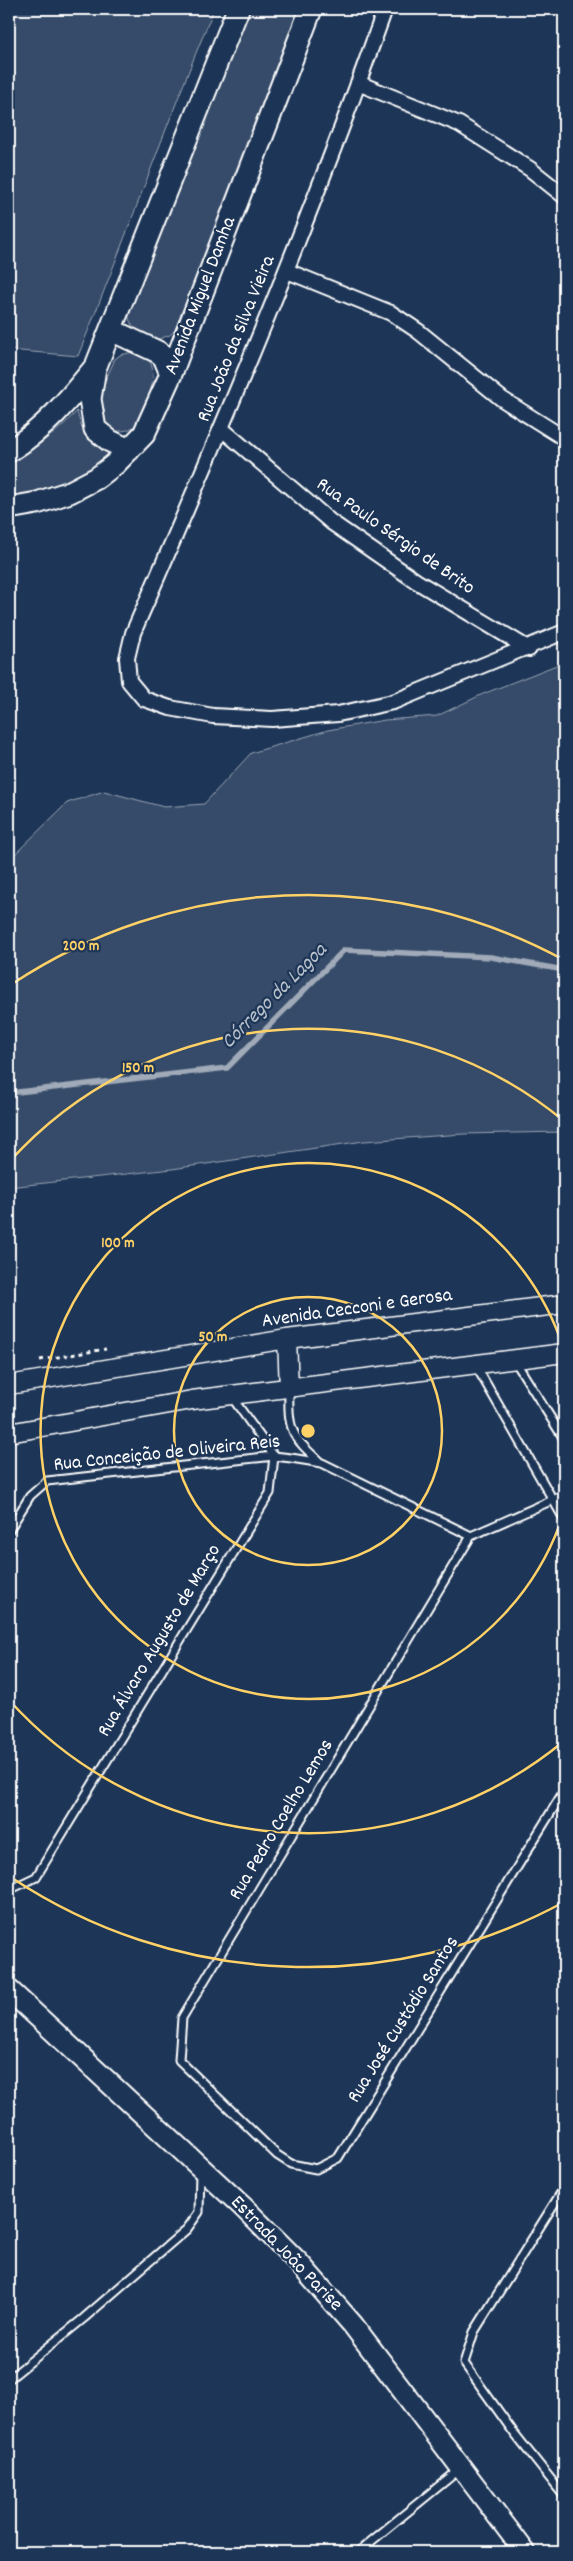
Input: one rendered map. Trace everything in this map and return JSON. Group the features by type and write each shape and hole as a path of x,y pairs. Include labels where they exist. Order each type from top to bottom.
{"main road":[{"path":"129,450 110,441 95,429 90,400 96,366 238,9"},
{"name":"Avenida Miguel Damha","path":"9,508 37,503 70,492 96,478 129,450 144,434 171,374 310,9"},
{"path":"111,330 158,352 164,357 171,374"},
{"path":"9,451 25,441 60,411 96,366"},
{"name":"Estrada João Parise","path":"9,1990 291,2255 353,2325 460,2469 525,2552"}],"street":[{"name":"Rua João da Silva Vieira","path":"385,9 287,271 222,429 133,633 127,658 129,681 144,699 170,708 213,716 272,719 338,714 393,702 529,648"},
{"path":"358,83 459,124 530,169 564,196"},
{"path":"287,271 391,313 418,331 502,399 564,438"},
{"name":"Rua Paulo Sérgio de Brito","path":"222,429 331,522 416,581 529,648"},
{"path":"529,648 564,632"},
{"name":"Avenida Cecconi e Gerosa","path":"9,1384 287,1339 564,1304"},
{"path":"287,1339 289,1388"},
{"path":"9,1433 114,1412 230,1395 564,1353"}],"lane":[{"path":"513,1359 564,1439"},
{"path":"475,1364 564,1519"},
{"name":"Rua Conceição de Oliveira Reis","path":"289,1388 288,1416 292,1432 299,1443 322,1463 471,1536"},
{"path":"230,1395 274,1456"},
{"name":"Rua Conceição de Oliveira Reis","path":"9,1530 30,1496 48,1481 274,1456 322,1463"},
{"name":"Rua Álvaro Augusto de Março","path":"9,1887 15,1887 36,1877 270,1493 274,1456"},
{"path":"471,1536 564,1495"},
{"name":"Rua Pedro Coelho Lemos","path":"235,2113 179,2060 182,2018 471,1536"},
{"name":"Rua José Custódio Santos","path":"235,2113 278,2155 291,2164 316,2169 338,2158 564,1791"},
{"path":"9,2378 84,2318 187,2229 199,2212 200,2169"},
{"path":"564,2188 474,2332 464,2363 514,2433 564,2496"},
{"path":"358,2552 460,2469"}],"shaded area":[{"path":"9,9 214,9 78,356 9,350"},
{"path":"249,9 301,9 175,330 170,335 156,340 136,333 129,319 129,311"},
{"path":"133,352 149,360 152,368 152,386 146,406 138,422 131,429 110,431 96,415 97,399 115,359 120,355"},
{"path":"77,411 84,431 97,446 109,454 86,471 63,484 37,493 9,498 9,461 46,439"},
{"path":"564,662 564,1132 463,1134 364,1141 172,1169 9,1187 9,860 67,803 104,791 164,807 204,804 251,753 328,730 385,720 437,716 483,694"}],"waterway":[{"name":"Córrego da Lagoa","path":"9,1093 227,1068 344,950 491,957 564,970"}]}
